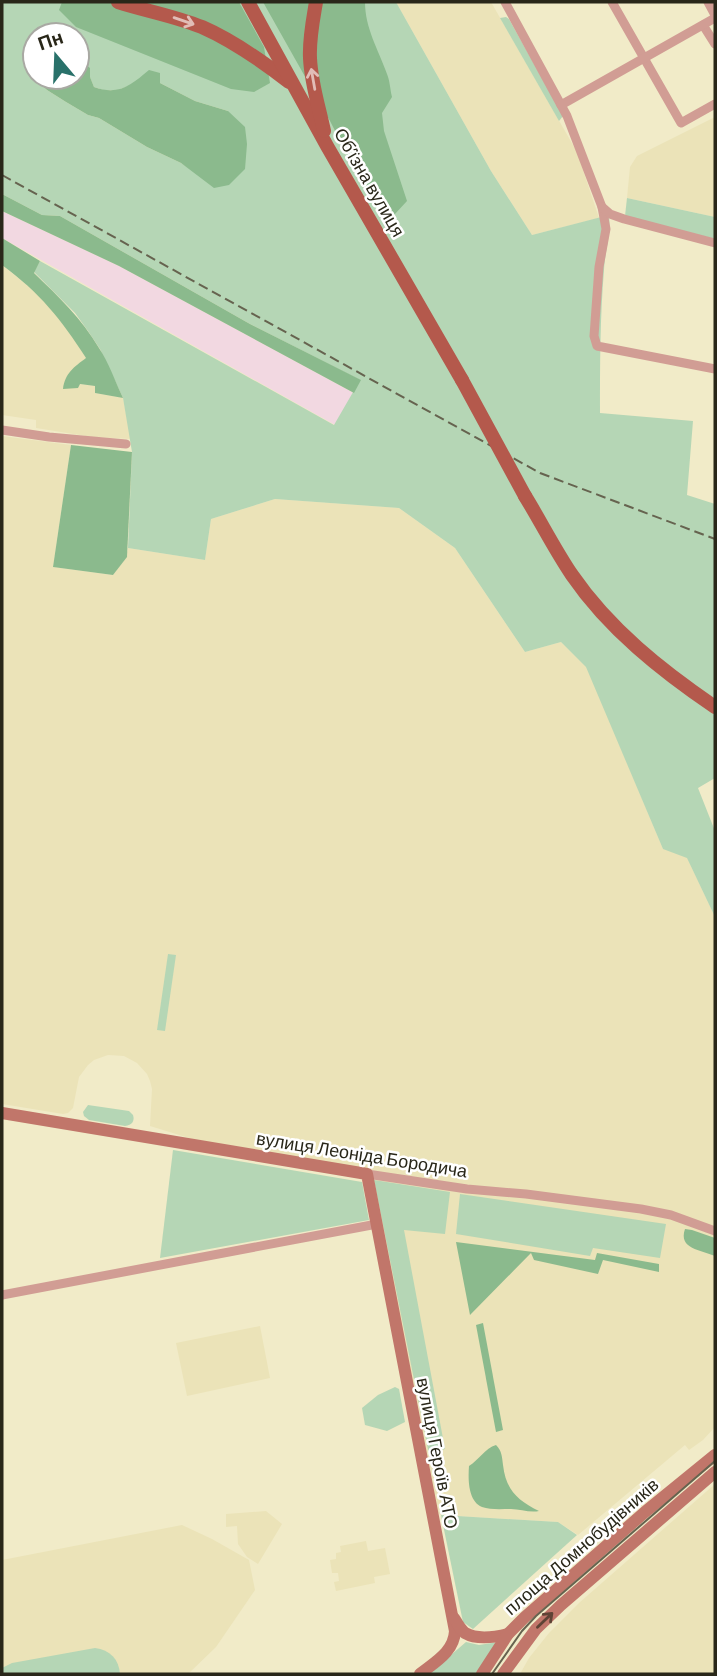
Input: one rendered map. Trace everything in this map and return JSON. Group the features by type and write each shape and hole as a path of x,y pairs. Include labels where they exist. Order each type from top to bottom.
{"main road":[{"path":"118,2 202,27 259,58 294,86"},
{"name":"Обʼїзна вулиця","path":"248,2 525,496 573,576 617,629 676,680 715,706"},
{"path":"316,2 310,58 327,146"}],"street":[{"path":"505,2 572,128 602,207 606,229 598,267 594,336 597,346 715,369"},
{"path":"612,2 681,123 715,104"},
{"path":"561,105 715,16 708,2"},
{"path":"703,24 715,44"},
{"path":"602,207 610,214 624,219 715,243"},
{"path":"2,430 126,444"},
{"name":"вулиця Леоніда Бородича","path":"2,1112 367,1174 467,1189 641,1209 671,1215 715,1231"},
{"name":"вулиця Героїв АТО","path":"367,1174 455,1631 452,1645 447,1652 420,1674"},
{"path":"2,1295 377,1224"},
{"name":"площа Домнобудівників","path":"482,1674 508,1634 525,1617 715,1455"},
{"name":"площа Домнобудівників","path":"503,1674 537,1629 561,1605 715,1472"},
{"path":"453,1616 461,1629 468,1634 490,1637 508,1634"}],"shaded area":[{"path":"396,2 491,2 577,152 599,218 532,235 491,171"},
{"path":"715,117 715,217 627,198 630,167 637,156"},
{"path":"2,211 119,266 354,393 335,425 2,238"},
{"path":"2,265 38,294 73,337 86,358 81,362 79,384 95,386 95,393 123,398 131,439 92,437 36,428 36,420 2,415"},
{"path":"2,436 71,445 53,567 113,575 126,557 128,548 205,560 211,519 275,499 399,508 455,548 525,652 561,642 587,667 663,849 684,851 715,917 715,1427 689,1450 685,1445 578,1535 558,1522 441,1515 437,1512 371,1179 241,1154 150,1126 150,1081 137,1063 124,1056 108,1055 88,1065 79,1077 73,1108 68,1113 2,1104"},
{"path":"260,1326 270,1378 187,1396 176,1343"},
{"path":"715,1484 715,1674 520,1674 549,1633 579,1603"},
{"path":"266,1511 282,1524 258,1564 247,1557 238,1544 237,1526 226,1527 226,1514"},
{"path":"182,1525 249,1560 255,1590 216,1647 188,1674 2,1674 2,1560"},
{"path":"366,1541 368,1551 385,1548 390,1574 374,1577 375,1583 336,1591 334,1582 339,1581 338,1573 332,1573 330,1560 336,1559 336,1553 341,1552 340,1546"}],"green space":[{"path":"2,2 396,2 491,171 532,235 609,215 602,305 600,413 693,421 687,495 715,504 715,778 698,788 715,831 715,917 687,858 663,849 586,667 561,642 525,652 455,548 399,508 275,499 211,519 205,560 128,548 132,452 123,398 100,349 88,331 75,313 34,272 40,261 334,425 360,380 250,324 60,216 42,215 2,194","holes":["21,21 91,21 91,80 94,87 118,90 131,85 160,83 195,101 228,111 198,174 49,91 21,91"]},
{"path":"62,2 239,2 264,47 270,83 254,92 231,89 91,33 91,21 70,21 59,10"},
{"path":"263,2 365,2 370,30 388,77 392,97 382,113 384,131 407,201 394,215 379,208 368,195"},
{"path":"506,17 563,116 559,121 500,18"},
{"path":"149,70 160,73 160,83 195,101 228,111 245,127 245,169 229,185 214,188 181,163 147,147 99,118 88,115 49,91 91,91 91,80 94,87 118,90"},
{"path":"2,194 42,215 60,216 250,324 361,380 354,393 119,266 2,211"},
{"path":"627,198 715,217 715,239 625,216"},
{"path":"2,238 40,261 34,273 85,327 106,360 123,398 95,393 95,386 80,384 78,388 63,389 68,375 86,358 49,307 2,265"},
{"path":"71,445 132,452 127,557 113,575 53,567"},
{"path":"168,954 176,955 165,1031 157,1030"},
{"path":"88,1105 129,1111 133,1115 133,1121 125,1126 89,1120 83,1112"},
{"path":"173,1150 362,1182 369,1220 160,1258"},
{"path":"374,1180 450,1192 445,1234 404,1230 445,1449 429,1454"},
{"path":"460,1194 666,1224 660,1258 593,1248 590,1256 456,1234"},
{"path":"685,1229 715,1238 715,1256 688,1245 684,1236"},
{"path":"456,1242 595,1260 597,1253 659,1264 659,1272 603,1260 598,1274 534,1260 531,1253 470,1315"},
{"path":"483,1323 503,1430 496,1432 476,1325"},
{"path":"395,1387 399,1389 405,1422 387,1431 365,1425 362,1408 378,1395"},
{"path":"496,1445 510,1488 525,1503 539,1511 489,1509 474,1500 469,1483 469,1466"},
{"path":"441,1515 558,1522 577,1535 473,1629 463,1622"},
{"path":"466,1642 479,1645 498,1642 478,1674 429,1674"},
{"path":"95,1648 113,1656 120,1674 2,1674 2,1668 12,1663"}],"tram line":[{"path":"492,1674 536,1616 715,1461"}],"railway":[{"path":"2,175 540,473 715,539"}]}
